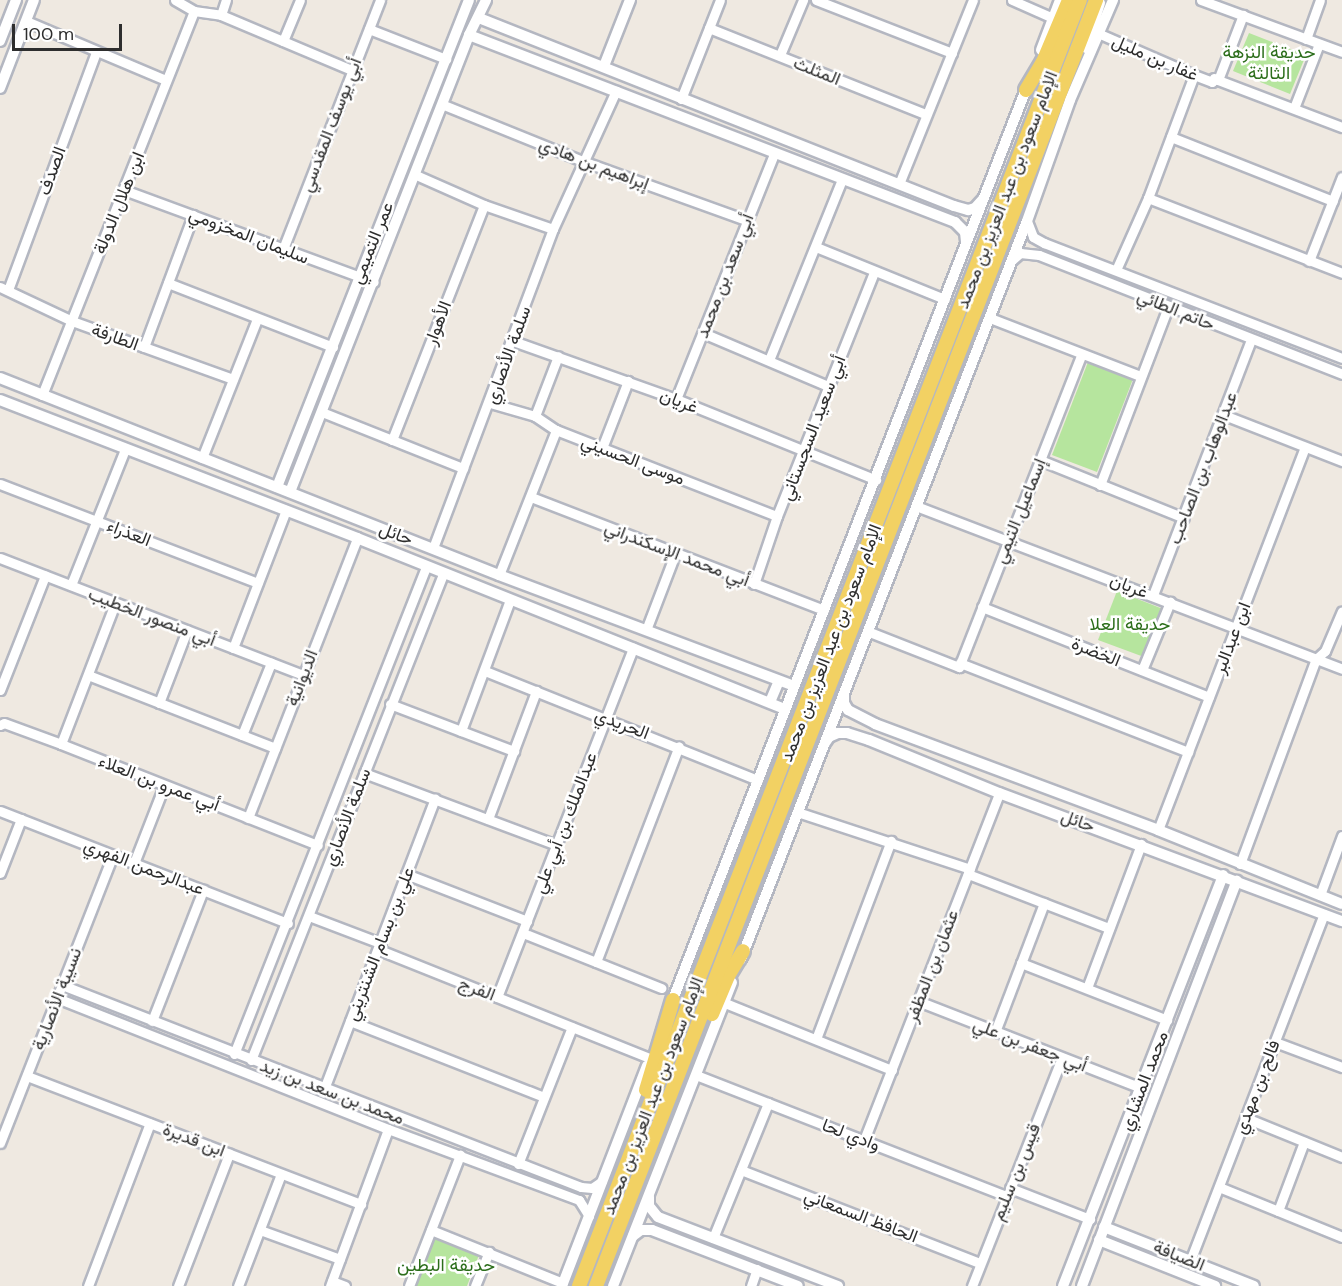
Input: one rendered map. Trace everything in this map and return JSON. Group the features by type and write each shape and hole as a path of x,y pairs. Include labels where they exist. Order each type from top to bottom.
{"main road":[{"path":"1026,90 1043,62 1069,0"},
{"name":"الإمام سعود بن عبد العزيز بن محمد","path":"579,1286 1080,0"},
{"name":"الإمام سعود بن عبد العزيز بن محمد","path":"596,1286 1099,0"},
{"path":"671,1096 695,1054 728,976 743,951"},
{"path":"635,1141 644,1100 673,1000"}],"street":[{"path":"0,41 16,0"},
{"path":"0,88 34,0"},
{"path":"175,0 194,11 221,15 352,70"},
{"path":"221,15 226,0"},
{"path":"283,41 300,0"},
{"name":"أبي يوسف المقدسي","path":"283,249 380,0"},
{"name":"عمر التميمي","path":"278,487 358,277 469,0"},
{"path":"290,492 444,105 469,34 486,0"},
{"path":"604,66 630,0"},
{"path":"681,99 720,0"},
{"path":"780,55 803,0"},
{"path":"816,0 952,53"},
{"path":"899,184 925,114 973,0"},
{"path":"1012,0 1053,18"},
{"name":"الإمام سعود بن عبد العزيز بن محمد","path":"563,1284 987,194 1060,0"},
{"path":"1070,100 1099,0"},
{"name":"الإمام سعود بن عبد العزيز بن محمد","path":"613,1286 990,318 1070,100 1113,0"},
{"path":"1201,0 1342,52"},
{"path":"1306,39 1320,0"},
{"name":"ابن هلال الدولة","path":"42,395 194,11"},
{"path":"465,13 968,210 975,208 987,194"},
{"path":"1218,80 1243,15"},
{"path":"26,21 166,80"},
{"name":"المثلث","path":"709,28 925,114"},
{"path":"369,29 446,59"},
{"path":"469,34 774,154 955,222 965,232 966,248"},
{"name":"غفار بن مليل","path":"1100,34 1212,82 1214,78 1342,127"},
{"path":"1294,108 1318,44"},
{"name":"الصدف","path":"4,289 96,52"},
{"path":"1116,270 1148,198 1194,75"},
{"name":"سلمة الأنصاري","path":"433,548 490,403 553,229 616,91"},
{"name":"إبراهيم بن هادي","path":"444,105 585,162 746,220"},
{"path":"1170,137 1333,201"},
{"name":"أبي سعد بن محمد","path":"676,399 774,154"},
{"path":"416,175 484,205 553,229"},
{"path":"1309,261 1342,177"},
{"path":"769,360 842,179"},
{"name":"سليمان المخزومي","path":"124,190 374,282"},
{"path":"1148,198 1342,273"},
{"name":"الأهوار","path":"392,440 484,205"},
{"path":"144,347 193,215"},
{"path":"1012,260 1020,253 1039,255 1038,248 1044,243 1033,237 1027,221"},
{"name":"حاتم الطائي","path":"1044,243 1342,358"},
{"path":"816,247 874,273 945,299"},
{"name":"حاتم الطائي","path":"1039,255 1342,374"},
{"name":"أبي سعيد السجستاني","path":"754,584 777,516 805,451 828,386 874,273"},
{"path":"168,283 333,347"},
{"name":"الطارفة","path":"4,289 72,321 233,379"},
{"path":"1100,485 1168,307"},
{"path":"990,318 1082,356 1140,376"},
{"path":"202,458 257,319"},
{"path":"703,333 828,386"},
{"name":"عبدالوهاب بن الصاحب","path":"1153,596 1251,340"},
{"name":"غريان","path":"513,341 676,399 876,480"},
{"path":"536,416 558,356"},
{"name":"إسماعيل التيمي","path":"960,665 1082,356"},
{"name":"حائل","path":"0,378 499,574 794,686"},
{"path":"602,448 628,381"},
{"name":"حائل","path":"0,400 286,510 785,709"},
{"name":"موسى الحسيني","path":"490,403 536,416 556,430 777,516"},
{"path":"322,412 463,468"},
{"path":"1224,415 1342,461"},
{"path":"499,574 556,430"},
{"name":"ابن عبدالبر","path":"1158,830 1305,447"},
{"path":"71,585 125,449"},
{"path":"1040,460 1184,518"},
{"name":"العذراء","path":"0,484 258,583"},
{"name":"أبي محمد الإسكندراني","path":"531,497 824,610"},
{"name":"غريان","path":"916,506 1009,539 1342,669"},
{"path":"233,648 286,510"},
{"name":"الديوانية","path":"248,818 357,538"},
{"path":"646,630 675,554"},
{"name":"أبي منصور الخطيب","path":"0,558 304,675"},
{"name":"سلمة الأنصاري","path":"234,1054 288,923 426,567"},
{"name":"سلمة الأنصاري","path":"251,1060 443,574"},
{"path":"0,690 45,576"},
{"path":"461,731 510,600"},
{"path":"1142,670 1170,602"},
{"path":"61,744 115,603"},
{"name":"الخضرة","path":"982,607 1209,697"},
{"path":"1240,864 1316,659 1325,651 1342,611"},
{"path":"159,703 187,630"},
{"path":"867,631 1188,752"},
{"name":"عبدالملك بن أبي علي","path":"497,996 633,648"},
{"path":"242,735 271,663"},
{"name":"الحريدي","path":"485,671 679,746 758,780"},
{"path":"88,675 275,748"},
{"path":"770,702 779,681"},
{"name":"حائل","path":"844,688 844,703 848,710 865,719 1158,830 1342,904"},
{"path":"488,819 536,691"},
{"path":"390,704 514,752"},
{"path":"856,736 851,725 858,719 865,719"},
{"name":"أبي عمرو بن العلاء","path":"0,725 4,723 61,744 318,845"},
{"name":"حائل","path":"820,750 829,737 838,733 856,736 999,793 1141,844 1342,921"},
{"path":"596,962 679,746"},
{"path":"364,773 557,845"},
{"path":"134,863 164,786"},
{"name":"عثمان بن المظفر","path":"864,1140 999,793"},
{"name":"علي بن بسام الشنتريني","path":"324,1089 435,799"},
{"name":"عبدالرحمن الفهري","path":"0,811 288,923"},
{"path":"797,812 891,841 1109,928"},
{"path":"0,873 21,819"},
{"path":"1320,895 1342,836"},
{"path":"816,1039 891,841"},
{"path":"1087,988 1141,844"},
{"name":"نسيبة الأنصارية","path":"0,1143 112,855"},
{"path":"406,874 527,921"},
{"name":"محمد المشاري","path":"1063,1286 1223,875"},
{"name":"محمد المشاري","path":"1082,1286 1154,1092 1237,881"},
{"path":"1276,896 1283,881"},
{"path":"1215,897 1221,889 1225,889 1229,894 1229,902"},
{"path":"152,1021 203,890"},
{"path":"995,1032 1044,903"},
{"name":"فالح بن مهدي","path":"1190,1261 1324,914"},
{"name":"الفرج","path":"309,916 380,943 382,951 650,1058"},
{"path":"523,933 661,988"},
{"path":"1021,963 1167,1020"},
{"name":"محمد بن سعد بن زيد","path":"62,985 234,1054 581,1187 592,1188 602,1181"},
{"name":"محمد بن سعد بن زيد","path":"57,998 388,1129 579,1200 589,1216"},
{"name":"أبي جعفر بن علي","path":"918,1001 1141,1088"},
{"path":"725,1003 892,1070"},
{"path":"350,1021 544,1097"},
{"path":"518,1164 572,1027"},
{"path":"241,1039 245,1050 258,1044"},
{"path":"1275,1042 1342,1067"},
{"name":"قيس بن سليم","path":"972,1286 1062,1059"},
{"name":"وادي لحا","path":"696,1075 864,1140 1090,1220"},
{"name":"ابن قديرة","path":"27,1076 361,1204"},
{"path":"1141,1088 1154,1092"},
{"path":"713,1238 768,1103"},
{"path":"1246,1118 1342,1157"},
{"path":"88,1286 150,1124"},
{"path":"345,1286 331,1283 388,1129"},
{"path":"1278,1211 1304,1142"},
{"path":"178,1286 229,1154"},
{"path":"409,1286 460,1155"},
{"name":"الحافظ السمعاني","path":"741,1170 980,1263"},
{"path":"238,1286 281,1174"},
{"path":"1219,1187 1342,1237"},
{"path":"649,1196 653,1212 666,1220 838,1286"},
{"path":"658,1232 656,1223 666,1220"},
{"name":"الضيافة","path":"1104,1227 1254,1286"},
{"path":"260,1230 340,1259"},
{"path":"431,1230 563,1284"},
{"path":"633,1237 640,1230 658,1232 798,1286"},
{"path":"1119,1247 1112,1239 1117,1234 1123,1234"},
{"name":"الضيافة","path":"1099,1240 1213,1286"},
{"path":"475,1286 489,1252"},
{"path":"750,1286 757,1269"}],"green space":[{"name":"حديقة النزهة الثالثة","path":"1249,33 1306,55 1290,94 1233,71"},
{"path":"1088,362 1133,379 1097,472 1052,455"},
{"name":"حديقة العلا","path":"1117,591 1163,609 1144,657 1098,640"},
{"name":"حديقة البطين","path":"433,1237 479,1255 467,1286 415,1286"}]}
